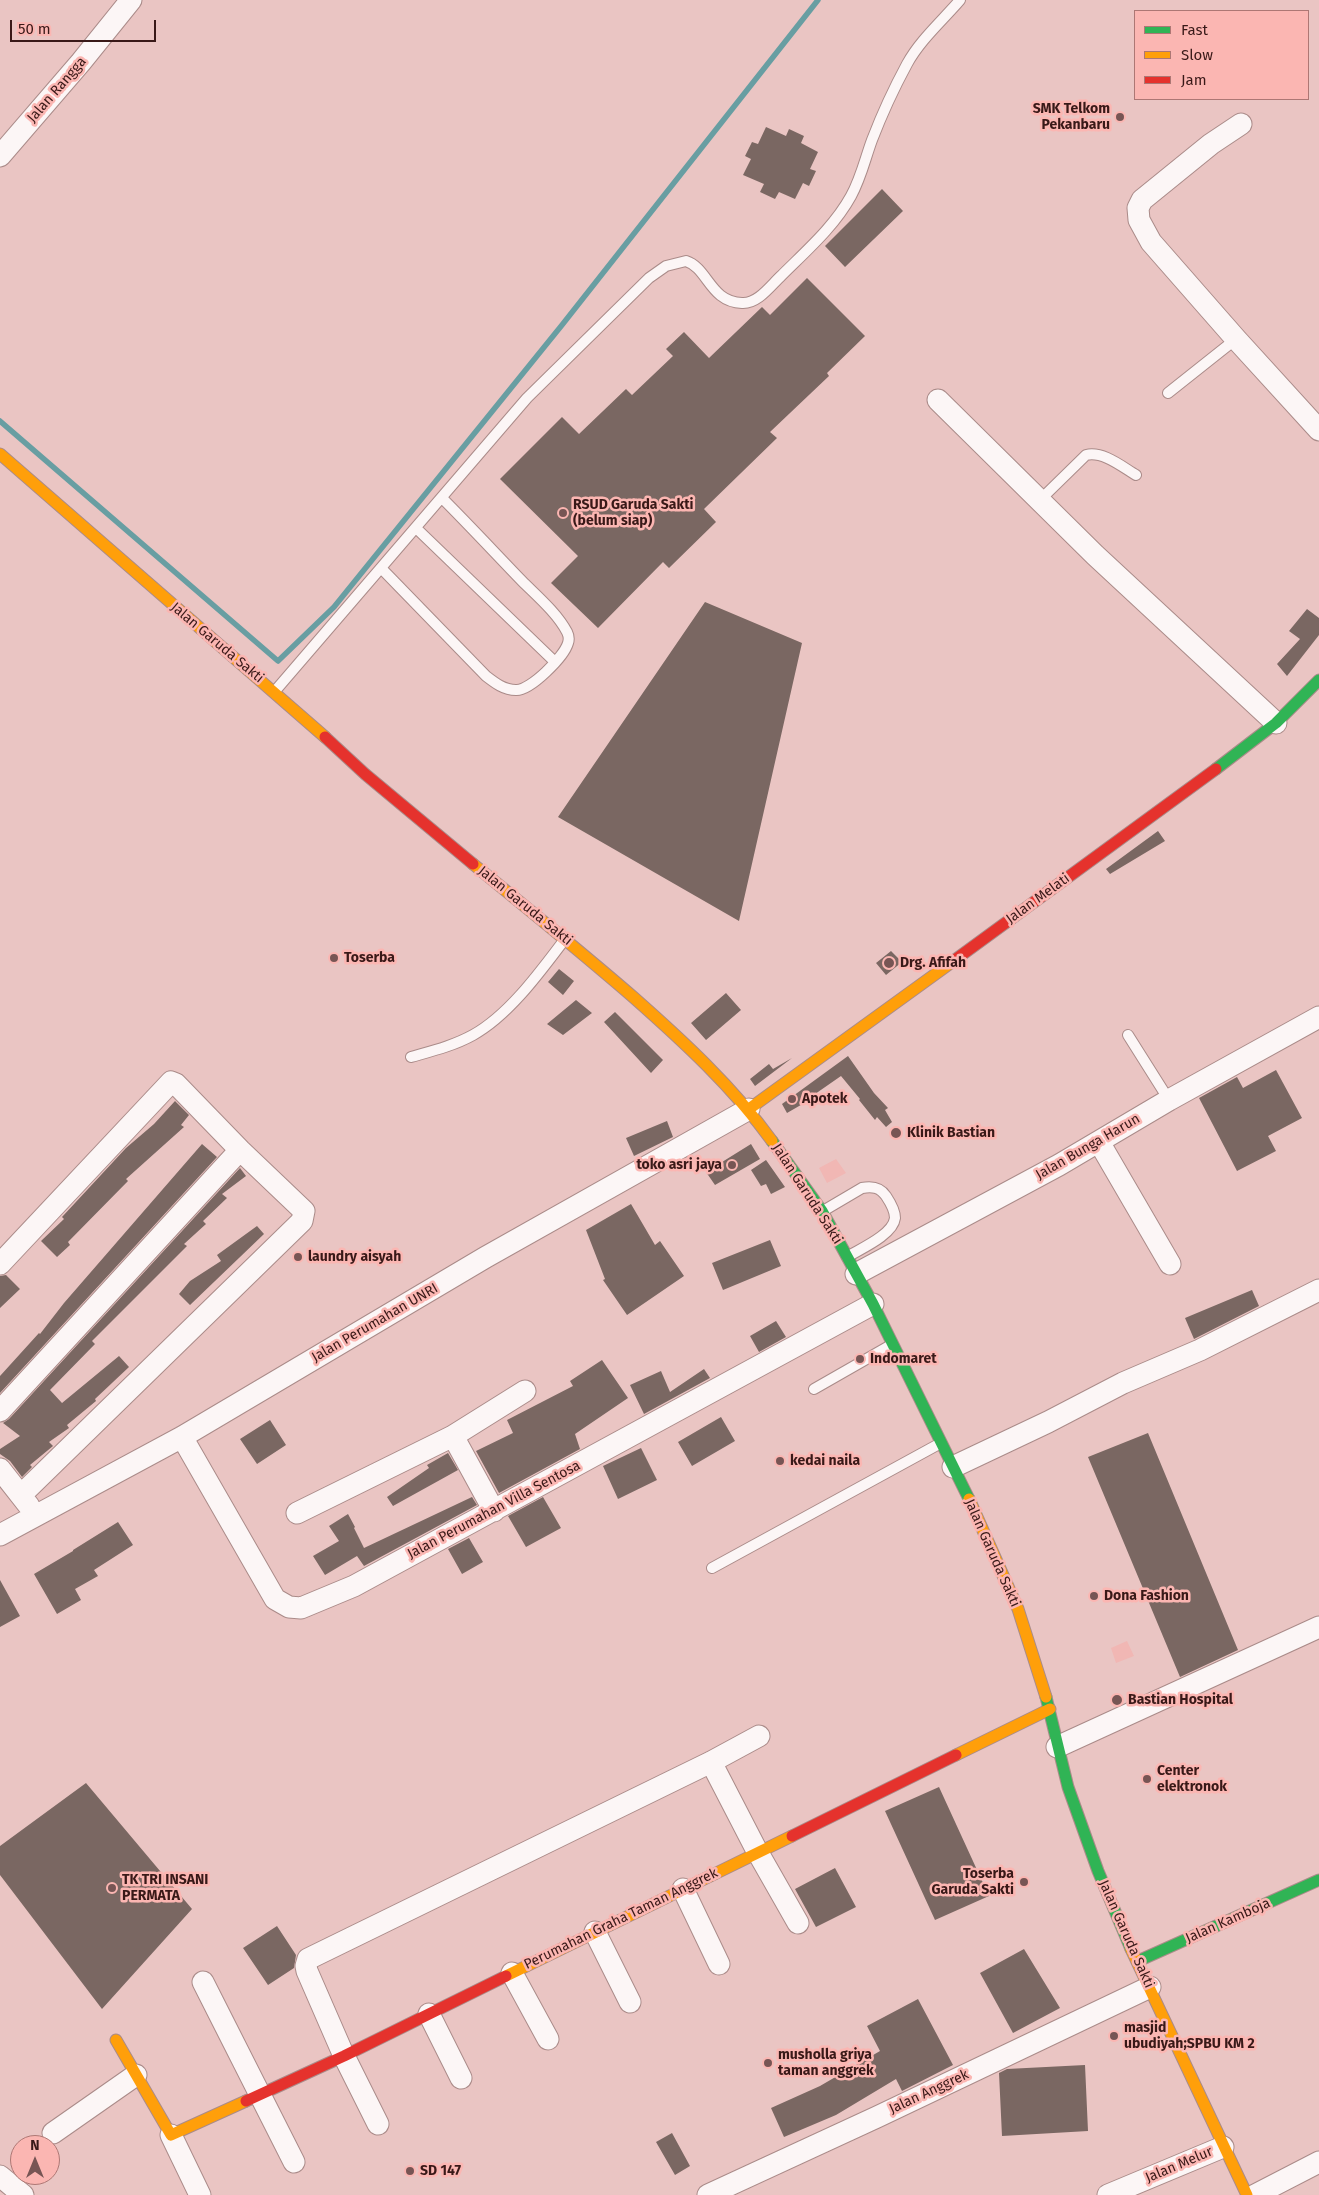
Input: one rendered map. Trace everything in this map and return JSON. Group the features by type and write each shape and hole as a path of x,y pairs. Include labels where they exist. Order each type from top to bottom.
{"main road":[{"name":"Jalan Garuda Sakti","path":"0,454 196,626 275,692 388,793 565,938 677,1036 749,1109 822,1211 873,1304 953,1467 1018,1609 1050,1708 1057,1747 1083,1831 1116,1915 1247,2195"},
{"name":"Jalan Melati","path":"749,1109 1202,780 1276,723 1319,680"},
{"name":"Perumahan Graha Taman Anggrek","path":"171,2135 344,2056 1050,1708"},
{"name":"Jalan Kamboja","path":"1138,1961 1319,1880"},
{"path":"116,2040 171,2135"}],"street":[{"name":"Jalan Rangga","path":"0,156 82,62 131,0"},
{"path":"1241,124 1173,174 1142,200 1138,208 1142,226 1151,242 1319,430"},
{"path":"938,400 1095,556 1276,723"},
{"name":"Jalan Bunga Harun","path":"852,1265 1060,1165 1169,1100 1319,1017"},
{"path":"0,1264 169,1083 176,1084 240,1150 301,1208 304,1214 302,1221 21,1495"},
{"name":"Jalan Perumahan UNRI","path":"0,1535 35,1514 182,1438 486,1257 749,1109"},
{"path":"1100,1142 1170,1264"},
{"path":"0,1411 240,1150"},
{"path":"953,1467 1048,1422 1123,1383 1200,1350 1319,1290"},
{"name":"Jalan Perumahan Villa Sentosa","path":"182,1438 275,1599 289,1607 301,1608 354,1586 873,1304"},
{"path":"297,1513 453,1436 525,1391"},
{"path":"453,1436 494,1511"},
{"path":"0,1469 35,1514"},
{"path":"1057,1747 1319,1627"},
{"path":"378,2124 344,2056 307,1971 308,1959 712,1762 759,1736"},
{"path":"712,1762 757,1851 798,1923"},
{"path":"684,1888 719,1964"},
{"path":"595,1932 630,2002"},
{"path":"512,1973 548,2039"},
{"path":"203,1982 294,2162"},
{"name":"Jalan Anggrek","path":"708,2195 1150,1987"},
{"path":"429,2014 461,2078"},
{"path":"53,2133 136,2075"},
{"path":"171,2135 200,2195"},
{"name":"Jalan Melur","path":"1108,2195 1223,2147"},
{"path":"1255,2195 1319,2162"},
{"path":"6,2183 23,2195"}],"lane":[{"path":"275,692 527,398 572,356 625,300 658,270 674,262 690,262 716,292 723,297 739,303 750,302 764,292 832,225 850,198 861,175 884,109 908,62 922,42 960,0"},
{"path":"1168,393 1236,339"},
{"path":"1039,500 1086,455 1094,453 1101,455 1136,475"},
{"path":"381,568 486,676 501,687 516,690 524,689 531,685 555,662 568,646 567,633 550,609 442,498"},
{"path":"416,528 555,662"},
{"path":"411,1057 449,1046 489,1025 503,1013 538,974 565,938"},
{"path":"1128,1035 1169,1100"},
{"path":"822,1211 862,1188 869,1186 878,1188 888,1200 894,1211 895,1218 888,1230 852,1265"},
{"path":"814,1389 892,1344"},
{"path":"712,1568 940,1443"}],"shaded area":[{"path":"836,1159 846,1173 827,1183 819,1168"},
{"path":"1127,1641 1134,1656 1116,1663 1111,1648"}],"building":[{"path":"766,127 786,136 789,129 804,136 801,143 818,152 810,169 816,171 809,186 803,183 795,199 779,192 775,199 760,192 764,184 743,175 751,159 745,156 752,142 758,144"},
{"path":"882,189 903,211 845,267 825,246"},
{"path":"807,278 865,336 827,373 829,376 770,432 777,438 704,509 716,522 669,568 663,562 598,628 551,583 578,556 500,479 562,417 579,434 626,389 632,395 673,356 666,349 684,332 709,358 762,307 770,315"},
{"path":"705,602 802,643 739,921 558,817"},
{"path":"1307,609 1319,618 1319,635 1287,676 1277,664 1300,639 1289,631"},
{"path":"1158,831 1165,841 1110,874 1106,869"},
{"name":"Drg. Afifah","path":"891,951 902,962 886,975 876,963"},
{"path":"559,969 574,981 563,995 548,982"},
{"path":"726,993 741,1010 706,1040 691,1023"},
{"path":"576,1000 592,1013 563,1035 547,1024"},
{"path":"615,1012 663,1060 651,1073 604,1022"},
{"path":"848,1056 874,1093 888,1108 885,1110 892,1122 886,1127 877,1117 875,1120 841,1076 806,1102 787,1113 782,1104"},
{"path":"792,1058 755,1086 750,1079 769,1064 773,1069"},
{"path":"1276,1070 1302,1118 1268,1136 1276,1151 1237,1171 1199,1098 1237,1077 1243,1088"},
{"path":"175,1101 189,1115 181,1125 184,1127 126,1179 128,1181 68,1242 70,1245 57,1257 41,1241 64,1219 62,1217 126,1148 154,1124"},
{"path":"667,1121 673,1137 634,1156 626,1138"},
{"path":"202,1144 217,1157 0,1393 0,1376 40,1334 64,1303"},
{"name":"toko asri jaya","path":"751,1144 760,1159 715,1185 706,1172"},
{"path":"766,1160 785,1187 771,1194 766,1184 761,1186 751,1170"},
{"path":"240,1168 246,1176 222,1194 227,1198 203,1221 206,1224 184,1244 187,1246 92,1341 95,1344 50,1390 62,1403 119,1356 129,1367 95,1399 96,1401 67,1425 69,1428 49,1442 53,1446 30,1465 32,1467 22,1477 10,1461 0,1454 0,1449 20,1436 3,1423 9,1419"},
{"path":"631,1204 655,1245 660,1241 684,1276 627,1315 603,1280 605,1279 586,1230"},
{"path":"257,1226 264,1234 190,1305 179,1294 190,1281 221,1261 217,1255"},
{"path":"770,1240 781,1266 723,1290 712,1263"},
{"path":"6,1275 20,1289 0,1308 0,1276"},
{"path":"1252,1290 1259,1306 1194,1339 1185,1318"},
{"path":"776,1321 786,1337 759,1352 750,1336"},
{"path":"602,1360 628,1398 575,1434 580,1449 499,1493 476,1451 513,1433 507,1420 573,1386 570,1381"},
{"path":"704,1369 710,1378 644,1414 630,1385 661,1371 670,1392"},
{"path":"721,1417 735,1441 692,1466 678,1442"},
{"path":"270,1420 286,1445 257,1464 240,1439"},
{"path":"1148,1433 1238,1650 1180,1677 1088,1457"},
{"path":"641,1448 657,1480 618,1499 603,1466"},
{"path":"448,1453 458,1470 393,1506 387,1497 429,1468 427,1465"},
{"path":"472,1497 477,1505 364,1566 357,1556 325,1575 313,1556 339,1541 329,1526 348,1514 364,1548"},
{"path":"543,1497 561,1528 526,1547 508,1516"},
{"path":"118,1522 133,1545 94,1570 98,1576 75,1589 81,1600 57,1614 34,1574"},
{"path":"469,1538 483,1562 462,1574 448,1549"},
{"path":"0,1580 20,1616 0,1627"},
{"name":"TK TRI INSANI PERMATA","path":"86,1783 192,1909 102,2009 0,1875 0,1846"},
{"path":"939,1787 989,1896 935,1920 885,1811"},
{"path":"835,1868 856,1907 816,1927 795,1889"},
{"path":"277,1926 296,1955 294,1968 268,1985 243,1948"},
{"path":"1024,1949 1060,2008 1013,2033 980,1973"},
{"path":"918,1999 953,2065 902,2091 896,2079 836,2115 784,2137 771,2108 820,2086 880,2051 867,2026"},
{"path":"1085,2065 1088,2131 1002,2136 999,2073 1007,2069"},
{"path":"672,2133 690,2166 675,2175 656,2142"}],"waterway":[{"path":"0,421 278,661 334,607 562,325 818,0"}],"traffic: fast":[{"path":"1216,769 1276,723 1319,680"},
{"path":"772,1141 822,1211 873,1304 969,1499"},
{"path":"1046,1697 1068,1787 1098,1871 1131,1949"},
{"path":"1138,1961 1319,1880"}],"traffic: slow":[{"path":"0,454 325,737"},
{"path":"473,864 593,963 670,1030 724,1083 772,1141"},
{"path":"749,1109 952,962"},
{"path":"969,1499 1018,1609 1046,1697"},
{"path":"956,1755 1050,1709"},
{"path":"506,1976 792,1836"},
{"path":"1131,1949 1247,2195"},
{"path":"116,2040 171,2135 246,2101"}],"traffic: jam":[{"path":"325,737 365,774 473,864"},
{"path":"952,962 1216,769"},
{"path":"792,1836 956,1755"},
{"path":"246,2101 344,2056 506,1976"}],"place":[{"name":"SMK Telkom Pekanbaru","path":"1120,117"},
{"name":"RSUD Garuda Sakti (belum siap)","path":"563,513"},
{"name":"Toserba","path":"334,958"},
{"name":"Drg. Afifah","path":"889,963"},
{"name":"Apotek","path":"792,1099"},
{"name":"Klinik Bastian","path":"896,1133"},
{"name":"toko asri jaya","path":"732,1165"},
{"name":"laundry aisyah","path":"298,1257"},
{"name":"Indomaret","path":"860,1359"},
{"name":"kedai naila","path":"780,1461"},
{"name":"Dona Fashion","path":"1094,1596"},
{"name":"Bastian Hospital","path":"1117,1700"},
{"name":"Center elektronok","path":"1147,1779"},
{"name":"Toserba Garuda Sakti","path":"1024,1882"},
{"name":"TK TRI INSANI PERMATA","path":"112,1888"},
{"name":"masjid ubudiyah;SPBU KM 2","path":"1114,2036"},
{"name":"musholla griya taman anggrek","path":"768,2063"},
{"name":"SD 147","path":"410,2171"}]}
